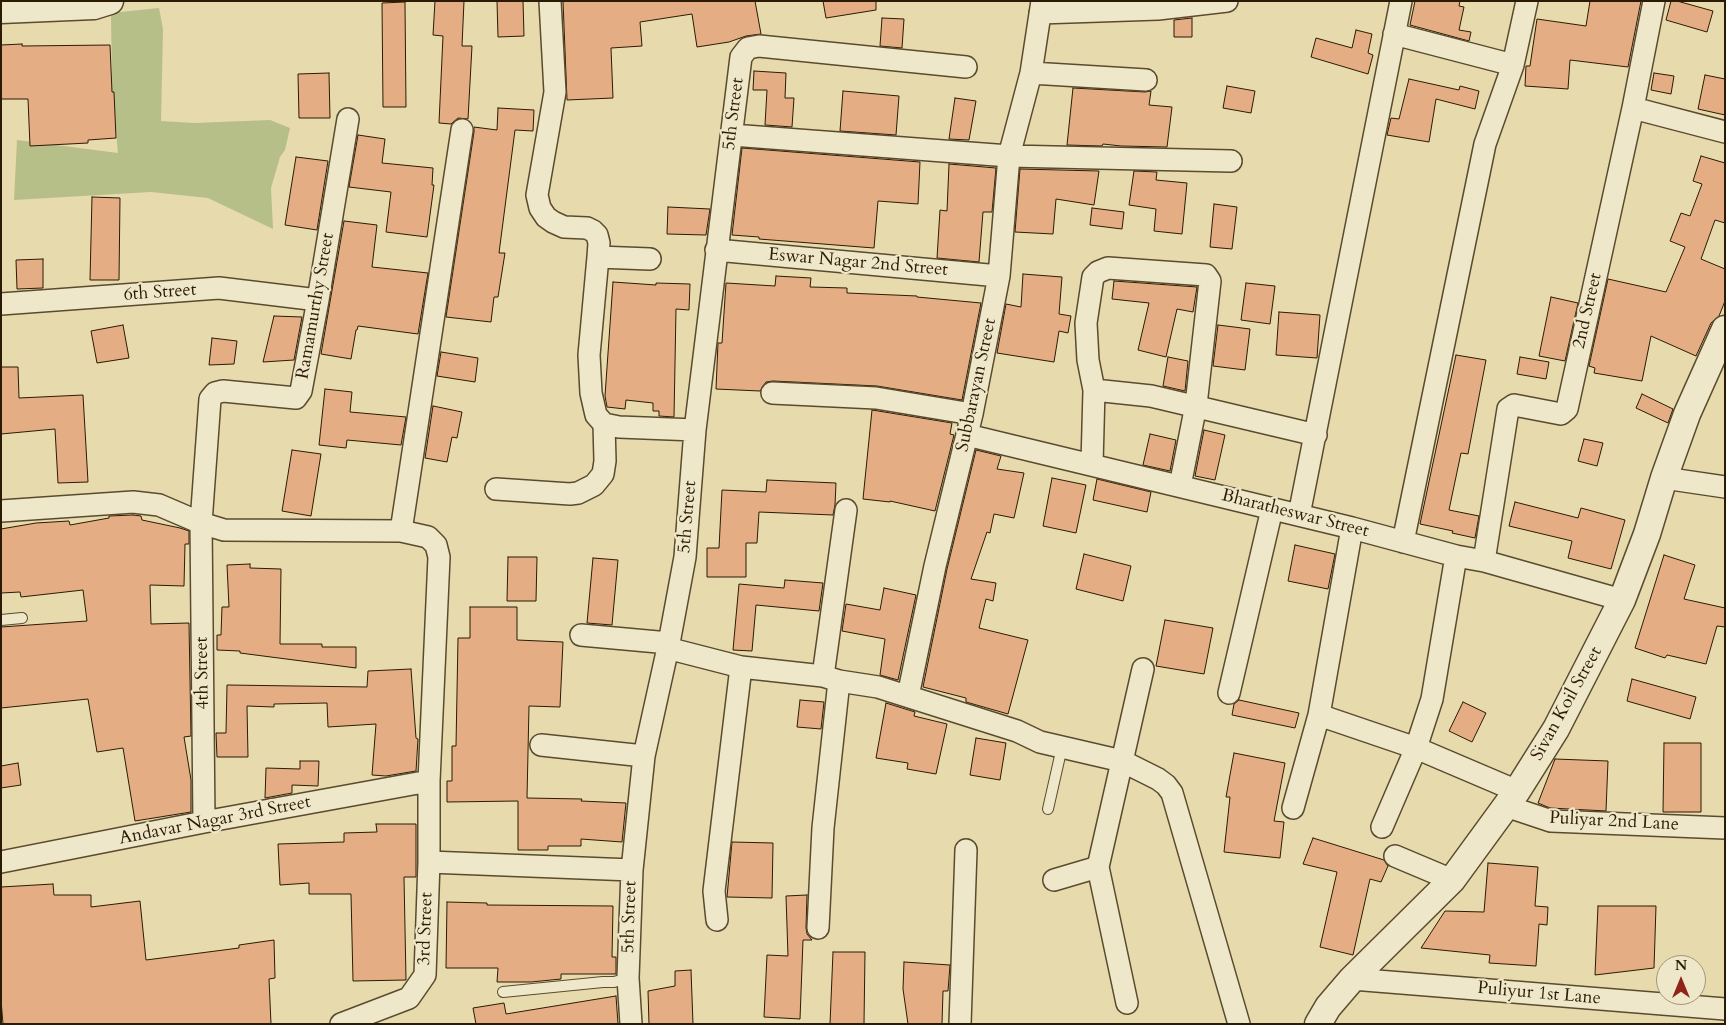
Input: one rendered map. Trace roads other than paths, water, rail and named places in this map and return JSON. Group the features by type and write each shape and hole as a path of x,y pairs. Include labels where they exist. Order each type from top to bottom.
{"street":[{"path":"1,10 29,5 94,6 110,1"},
{"path":"496,489 578,493 594,485 604,474 604,424 596,414 591,393 589,355 599,244 597,235 587,228 564,227 553,222 546,217 540,208 537,196 555,92 550,1"},
{"path":"1041,7 1158,9 1227,1"},
{"path":"1300,515 1401,1"},
{"path":"1403,542 1485,144 1513,65 1527,1"},
{"name":"2nd Street","path":"1484,561 1508,409 1514,405 1561,414 1567,409 1633,108 1654,1"},
{"name":"Subbarayan Street","path":"908,696 935,566 972,414 999,276 1009,156 1031,73 1041,7"},
{"path":"1394,34 1513,65"},
{"name":"5th Street","path":"631,1024 628,978 632,870 644,756 685,557 695,430 741,57 748,48 759,46 966,67"},
{"path":"1031,73 1146,80"},
{"path":"1633,108 1725,132"},
{"name":"Ramamurthy Street","path":"201,523 210,399 215,393 223,390 296,398 301,392 348,119"},
{"path":"1,511 133,502 159,505 201,523 224,530 401,531 462,130"},
{"path":"732,135 1009,156 1231,160"},
{"name":"Eswar Nagar 2nd Street","path":"716,250 999,276"},
{"path":"598,258 650,259"},
{"path":"1092,464 1094,390 1088,360 1086,323 1093,277 1098,272 1108,268 1206,275 1210,281 1196,405 1180,486"},
{"name":"6th Street","path":"1,304 220,288 318,300"},
{"name":"Sivan Koil Street","path":"1318,1024 1328,1007 1352,979 1452,880 1511,798 1556,729 1622,600 1647,534 1686,414 1725,329"},
{"path":"1094,390 1151,396 1196,405 1316,435"},
{"path":"772,393 876,398 972,414"},
{"path":"604,424 619,427 695,430"},
{"name":"Bharatheswar Street","path":"967,435 1300,515 1456,556 1484,561 1622,600"},
{"path":"1664,478 1725,487"},
{"path":"1230,693 1272,509"},
{"path":"818,928 831,678 846,510"},
{"name":"4th Street","path":"201,523 204,822"},
{"path":"1293,808 1319,715 1352,528"},
{"name":"3rd Street","path":"341,1024 409,998 425,975 429,862 429,781 438,557 436,545 428,537 401,531"},
{"path":"1382,827 1416,748 1432,699 1456,556"},
{"path":"581,635 668,645 741,667 831,678 878,687 1017,731 1040,742 1122,761 1158,779 1172,793 1239,1024"},
{"path":"717,920 714,891 741,667"},
{"path":"1127,1003 1098,867 1143,669"},
{"name":"Puliyar 2nd Lane","path":"1319,715 1416,748 1551,821 1725,828"},
{"path":"541,746 644,756"},
{"name":"Andavar Nagar 3rd Street","path":"1,862 204,822 429,781"},
{"path":"960,1024 966,850"},
{"path":"1395,856 1452,880"},
{"path":"429,862 632,870"},
{"path":"1054,880 1098,867"},
{"name":"Puliyur 1st Lane","path":"1352,979 1725,1009"}],"lane":[{"path":"1,620 22,618"},
{"path":"1048,809 1062,747"},
{"path":"503,992 614,982 628,978"}]}
